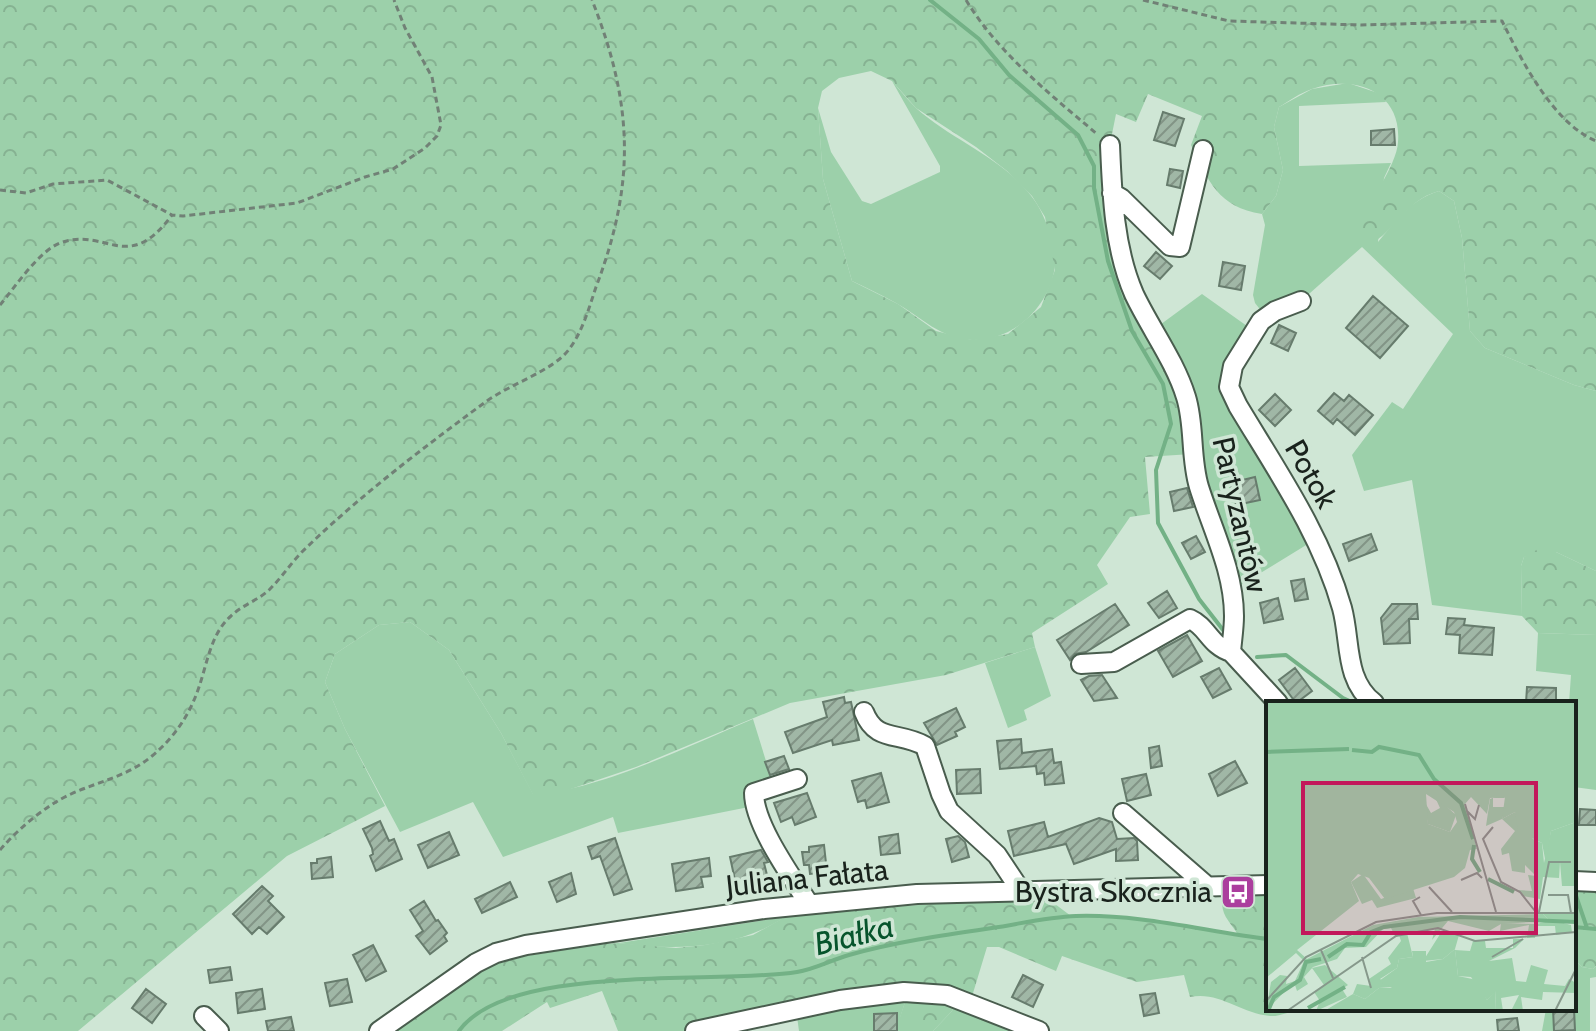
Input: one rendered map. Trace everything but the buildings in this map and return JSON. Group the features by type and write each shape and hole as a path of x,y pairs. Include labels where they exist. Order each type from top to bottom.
{"street":[{"name":"Partyzantów","path":"1110,145 1112,193 1120,247 1133,292 1185,393 1198,482 1229,580 1234,614 1231,652"},
{"path":"1112,193 1170,246 1180,247 1203,150"},
{"name":"Potok","path":"1301,301 1275,311 1261,321 1233,366 1229,387 1316,539 1342,610 1354,681 1372,701"},
{"path":"1081,664 1114,662 1190,619 1220,649 1231,652 1276,701"},
{"path":"864,712 876,732 912,739 925,746 949,811 997,855 1021,891"},
{"path":"797,779 754,793 754,806 781,860 809,904"},
{"path":"1123,813 1207,886"},
{"name":"Juliana Fałata","path":"379,1031 476,963 496,953 538,943 809,904 917,894 1266,885"},
{"path":"695,1031 840,1000 904,992 947,995 1039,1031"},
{"path":"204,1016 219,1031"}],"path":[{"path":"0,190 26,193 53,184 107,180 172,215 297,203 393,169 425,148 437,136 441,125 432,77 405,28 394,0"},
{"path":"0,850 47,808 72,794 133,770 153,755 173,737 186,718 211,648 221,626 231,615 269,590 306,548 391,474 488,400 558,362 570,349 580,331 606,261 617,222 626,153 625,120 619,88 604,29 592,0"},
{"path":"966,0 977,17 1025,70 1110,145"},
{"path":"1143,0 1229,21 1361,25 1502,21 1521,59 1546,95 1569,124 1596,141"},
{"path":"0,305 46,251 61,242 92,240 118,247 139,244 162,229 172,215"}],"green space":[{"path":"0,0 1596,0 1596,391 1485,348 1470,331 1462,238 1454,201 1439,191 1416,203 1383,235 1362,247 1356,232 1387,174 1398,142 1392,110 1384,99 1372,91 1359,86 1328,85 1308,91 1279,107 1274,127 1283,170 1276,196 1262,214 1247,211 1225,199 1210,181 1191,145 1202,116 1148,94 1136,122 1116,114 1110,144 1120,247 1185,393 1192,454 1145,457 1150,514 1130,517 1097,565 1108,584 1032,633 1035,647 946,675 790,703 636,767 559,793 533,795 501,733 449,650 410,622 379,625 335,654 325,682 345,729 385,806 287,856 78,1031 0,1031","holes":["871,71 892,81 916,108 1007,171 1032,196 1045,217 1055,270 1041,307 1008,334 972,340 936,331 898,304 852,281 823,179 818,108 822,91 839,78"]},
{"path":"892,81 930,120 992,160 1020,183 1037,204 1046,222 1055,264 1050,286 1025,321 1001,335 972,340 951,336 852,281 823,179 818,108 831,152 862,201 871,204 940,172 940,166"},
{"path":"1348,83 1381,94 1386,102 1299,106 1299,166 1391,163 1384,178 1378,242 1420,199 1439,191 1454,201 1462,238 1470,331 1485,348 1596,391 1596,571 1556,552 1524,557 1521,566 1522,616 1432,605 1412,480 1364,491 1352,455 1392,402 1403,409 1453,334 1362,247 1301,301 1266,317 1255,303 1253,295 1265,225 1262,214 1276,196 1283,170 1274,127 1279,107 1312,89"},
{"path":"1202,294 1254,331 1229,378 1316,539 1231,591 1153,330"},
{"path":"1540,548 1596,571 1596,635 1538,633 1522,616 1521,566 1524,557"},
{"path":"410,622 449,650 501,733 533,794 559,791 615,776 753,719 774,787 754,806 618,833 613,817 503,857 473,802 400,832 345,729 325,682 335,654 379,625"},
{"path":"1538,633 1596,635 1596,790 1576,787 1576,701 1569,701 1571,675 1536,671"},
{"path":"1035,647 1051,696 1024,710 1027,720 1008,728 985,663"},
{"path":"1576,881 1596,882 1596,966 1593,969 1582,967 1576,961"},
{"path":"1266,887 1266,1011 1294,1011 1277,1016 1259,1014 1211,997 1190,997 1184,975 1137,982 1062,956 1056,971 999,947 987,947 970,1003 957,999 952,1011 933,1031 883,1031 900,1017 906,999 695,1031 618,1031 602,991 550,1008 547,1002 502,1031 396,1031 476,973 496,964 593,945 618,943 676,948 705,945 753,935 785,917 800,914 1038,896 1051,901 1071,916 1131,917 1238,935 1224,914 1223,899 1253,895"},
{"path":"785,917 747,936 705,945 661,947 619,943"},
{"path":"1576,961 1582,967 1593,969 1596,966 1596,977 1590,978 1590,1031 1542,1031 1546,1011 1576,1011"},
{"path":"957,998 1039,1031 933,1031 952,1011"},
{"path":"906,999 900,1018 883,1031 799,1031 796,1009"}],"waterway":[{"path":"930,0 979,39 1009,75 1078,135 1094,166 1094,188 1108,261 1132,331 1163,384 1171,424 1156,470 1158,523 1199,599 1227,635"},
{"path":"1257,657 1286,655 1350,701"},
{"path":"1576,896 1587,928"},
{"name":"Białka","path":"459,1031 484,1009 521,994 566,985 797,972 884,946 1055,918 1124,918 1266,939"},
{"name":"Białka","path":"1576,927 1596,929"}],"place":[{"name":"Bystra Skocznia","path":"1238,892"}]}
